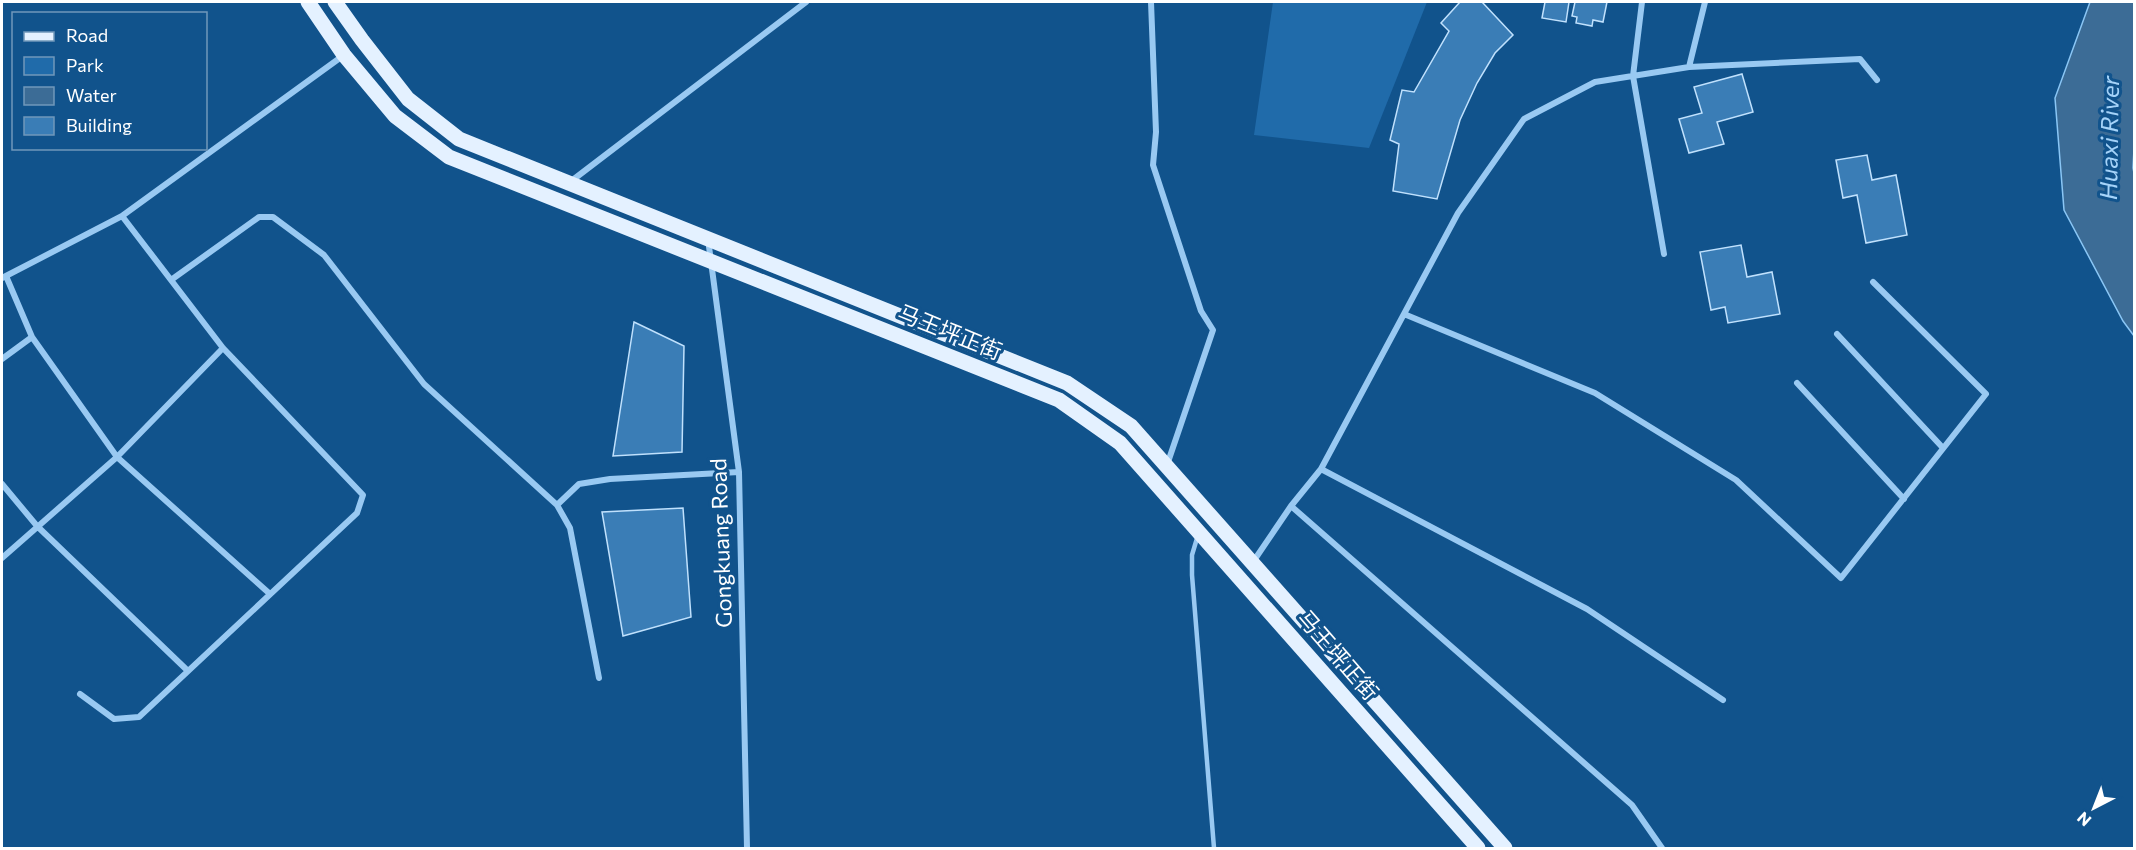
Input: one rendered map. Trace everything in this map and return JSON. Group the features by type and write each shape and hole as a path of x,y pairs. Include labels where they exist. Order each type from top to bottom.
{"main road":[{"name":"马王坪正街","path":"308,2 344,55 395,116 449,157 1059,400 1120,443 1479,849"},
{"name":"马王坪正街","path":"335,2 408,99 459,139 1067,382 1131,426 1505,849"}],"street":[{"path":"568,183 806,2"},
{"path":"1150,2 1156,132 1153,165 1201,311 1213,330 1167,466"},
{"path":"1642,2 1633,76 1664,254"},
{"path":"1689,67 1704,2"},
{"path":"270,594 117,457 32,337 4,277 122,216 344,55"},
{"path":"1252,563 1291,506 1321,469 1458,213 1524,119 1595,82 1689,67 1860,59 1877,80"},
{"path":"80,694 114,719 139,717 357,513 363,495 223,348 122,216"},
{"path":"171,280 259,216 273,217 324,255 424,384 557,505 570,528 599,678"},
{"name":"Gongkuang Road","path":"708,238 739,472 747,849"},
{"path":"1404,314 1595,393 1736,480 1841,578 1986,394 1873,282"},
{"path":"1837,334 1943,448"},
{"path":"2,359 32,337"},
{"path":"2,558 117,457 223,348"},
{"path":"1797,383 1904,499"},
{"path":"1321,469 1587,609 1723,700"},
{"path":"557,505 579,484 610,479 739,472"},
{"path":"2,484 37,526 188,671"},
{"path":"1291,506 1632,805 1662,849"}],"lane":[{"path":"1199,531 1192,555 1192,575 1214,849"}],"green space":[{"path":"1273,2 1427,2 1369,148 1254,135"}],"water":[{"name":"Huaxi River","path":"2090,2 2134,2 2134,336 2123,321 2064,210 2055,98"}],"building":[{"path":"1460,2 1482,2 1513,35 1495,53 1477,83 1460,120 1437,199 1393,191 1399,144 1390,140 1402,90 1414,92 1449,31 1441,23"},
{"path":"1545,2 1569,2 1566,22 1542,18"},
{"path":"1575,2 1607,2 1603,22 1593,20 1592,26 1576,23 1577,17 1572,16"},
{"path":"1742,74 1753,112 1717,122 1724,144 1689,153 1679,119 1702,113 1694,87"},
{"path":"1867,155 1872,180 1896,175 1907,235 1866,243 1857,195 1843,198 1836,160"},
{"path":"1741,245 1747,277 1772,272 1780,314 1728,323 1725,307 1711,310 1700,252"},
{"path":"634,322 684,346 682,452 613,456"},
{"path":"683,508 691,617 623,636 602,512"}]}
